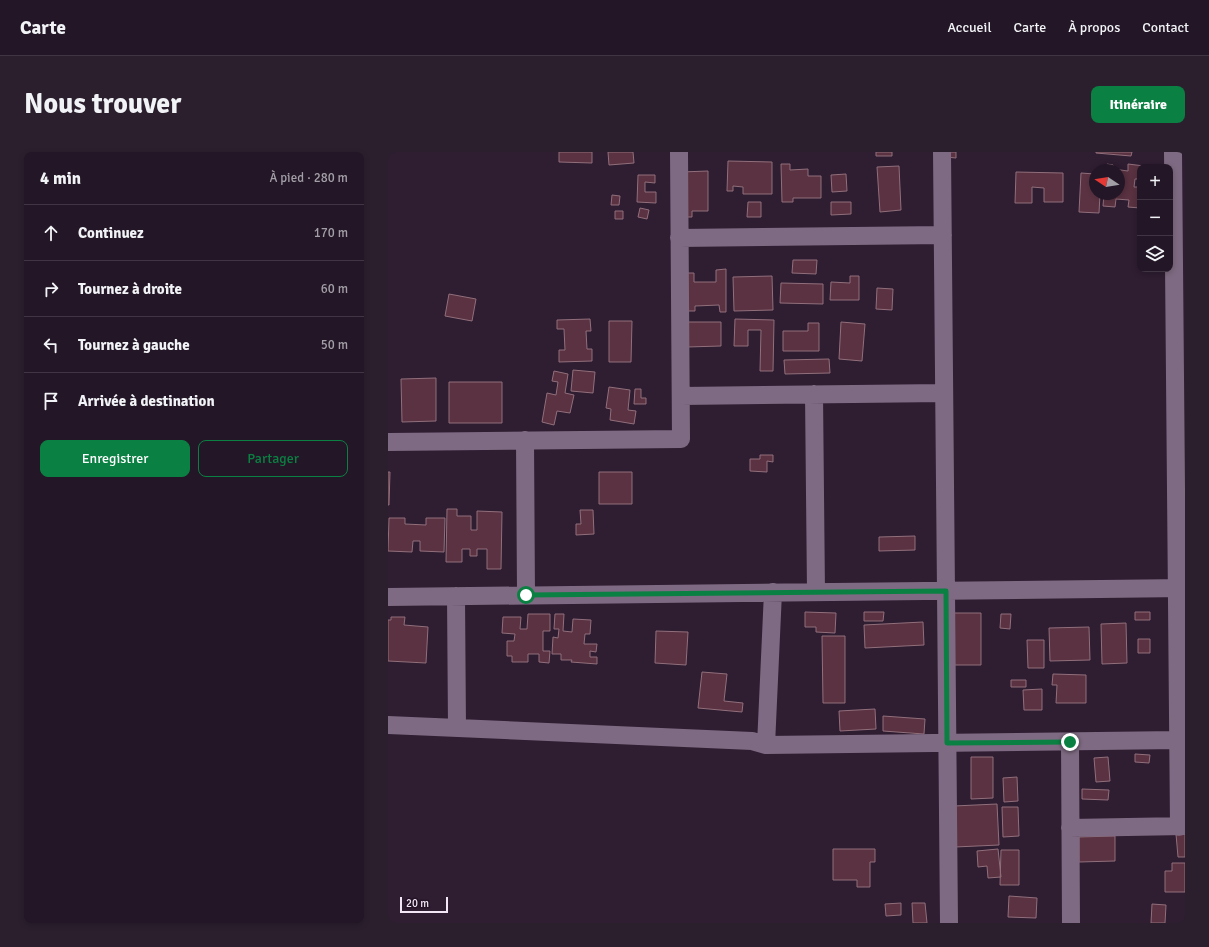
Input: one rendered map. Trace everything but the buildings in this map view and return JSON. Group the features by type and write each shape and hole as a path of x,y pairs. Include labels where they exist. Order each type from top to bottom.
{"street":[{"path":"388,442 681,439 679,152"},
{"path":"942,152 949,923"},
{"path":"1070,828 1182,826 1178,740 1181,588 1180,411 1173,152"},
{"path":"679,238 943,236"},
{"path":"681,396 944,393"},
{"path":"814,394 816,592"},
{"path":"525,440 526,595"},
{"path":"388,597 1181,588"},
{"path":"766,745 773,592"},
{"path":"456,596 457,728"},
{"path":"388,725 752,741 766,745 1178,740"},
{"path":"1070,742 1071,923"}],"route":[{"path":"526,595 946,591 947,743 1070,742"}]}
